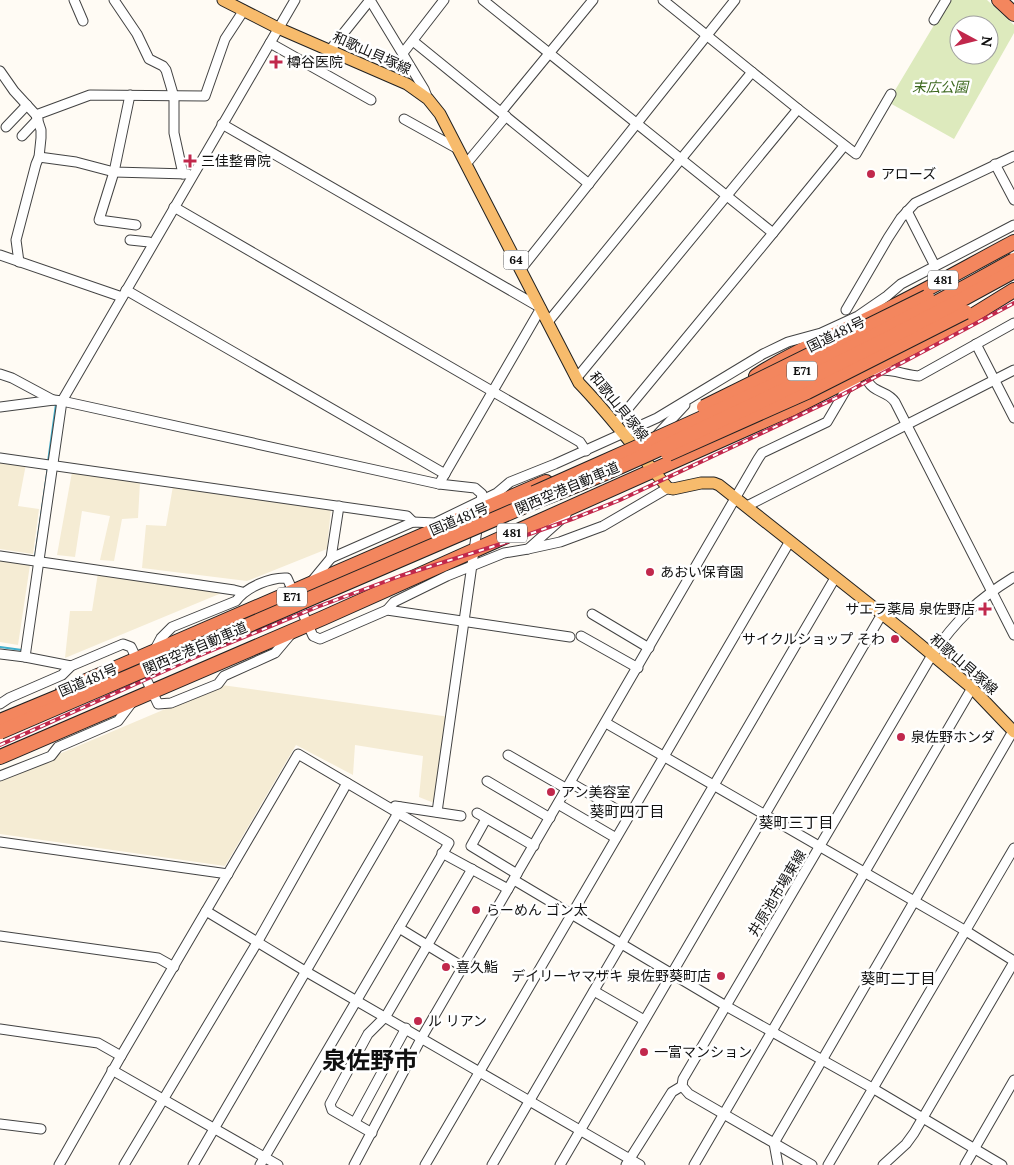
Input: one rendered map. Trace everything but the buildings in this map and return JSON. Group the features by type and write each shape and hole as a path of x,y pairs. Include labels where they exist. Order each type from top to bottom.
{"highway":[{"path":"999,0 1014,14"},
{"path":"584,477 629,442 676,422 936,292 1014,243"},
{"name":"国道481号","path":"0,720 480,506 658,434 689,419 772,366 1014,243"},
{"path":"936,292 1013,263"},
{"name":"481","path":"689,419 766,385 1013,263"},
{"name":"関西空港自動車道","path":"0,720 584,477 800,383 900,334 1013,263"},
{"path":"965,312 1014,279"},
{"name":"481","path":"713,444 788,394 933,322 1014,279"},
{"path":"584,477 627,471 696,443 807,392 1014,289"},
{"name":"481","path":"0,757 308,625 794,408 967,319 1014,289"},
{"name":"関西空港自動車道","path":"0,732 530,504 584,477"}],"main road":[{"name":"和歌山貝塚線","path":"224,0 278,28 407,84 428,99 440,114 579,383 616,423 631,446 668,488 673,489 714,482 737,498 972,688 1014,732"}],"street":[{"path":"74,0 83,20"},
{"path":"114,0 137,34 149,59 166,70 174,97 174,133 183,174"},
{"path":"25,657 52,465 58,401 124,293 295,0"},
{"path":"330,50 370,0 403,53 428,99"},
{"path":"403,53 444,0"},
{"path":"483,0 773,233"},
{"path":"466,164 550,53 593,0"},
{"path":"663,0 856,154 891,94"},
{"path":"521,269 734,0"},
{"path":"939,0 931,20 946,0"},
{"path":"22,136 37,117 90,94 174,97 205,96 225,39 244,10"},
{"path":"413,40 589,184"},
{"path":"270,43 371,100"},
{"path":"0,71 14,91 37,117 41,130 39,157 16,240 19,262"},
{"path":"548,322 752,72"},
{"path":"130,95 114,172 99,220 136,225"},
{"path":"6,127 26,105"},
{"path":"576,376 580,374 798,109"},
{"path":"404,119 458,149"},
{"path":"222,124 541,308 439,484"},
{"path":"616,423 844,146"},
{"path":"846,310 888,238 915,203 1014,156"},
{"path":"39,157 76,162 114,172 194,174"},
{"path":"995,164 1014,200"},
{"path":"174,207 494,391 580,442 586,450"},
{"path":"907,211 935,266"},
{"path":"658,434 683,406 763,354 788,342 821,333 858,316 887,296 900,284 1014,225"},
{"path":"130,240 148,242 152,245"},
{"path":"0,255 124,293 446,474"},
{"path":"354,1165 422,1037 762,453 827,422 847,388 876,370 883,369 905,375 919,376 1014,323"},
{"path":"976,344 1014,418"},
{"path":"747,506 1014,370"},
{"path":"0,374 58,401 439,484 475,488 482,494 437,812"},
{"path":"310,583 331,558 413,522 434,522 480,506 510,482 657,418 729,376"},
{"path":"869,383 872,388 891,395 1014,634"},
{"path":"36,402 38,392"},
{"path":"0,407 58,401"},
{"path":"0,458 407,516 413,522"},
{"path":"0,556 242,592 278,578 287,578 313,636 320,639 387,610 394,602 504,553 560,542 603,526 668,488"},
{"path":"528,549 560,518 587,501"},
{"path":"331,558 338,506"},
{"path":"425,1165 790,540"},
{"name":"井原池市場東線","path":"682,1086 683,1079 932,655 973,605 1014,577"},
{"path":"492,1165 835,578"},
{"path":"152,653 161,638 172,627 236,600 242,592"},
{"path":"387,610 570,636"},
{"path":"592,614 649,648"},
{"path":"560,1165 882,614"},
{"path":"0,704 9,698 62,675 71,666 123,644 131,647 158,704 171,703 218,684 224,676 275,654 292,632"},
{"path":"581,636 638,668"},
{"path":"0,654 71,666"},
{"path":"694,1165 972,688"},
{"path":"0,776 51,756 58,747 118,721 133,701"},
{"path":"606,723 966,931 1014,961 906,1144 883,1165"},
{"path":"778,1165 774,1143 1014,732"},
{"path":"58,1165 298,754 382,804 399,810 449,843 263,1161"},
{"path":"508,755 628,816"},
{"path":"488,781 550,818"},
{"path":"124,1165 258,941 347,783"},
{"path":"558,804 616,838"},
{"path":"399,810 437,812 461,816"},
{"path":"193,1165 399,810"},
{"path":"477,813 534,846"},
{"path":"486,818 471,846 515,877 571,914 672,972 726,1006 874,1089 1002,1165"},
{"path":"0,842 228,874"},
{"path":"828,1165 1014,848"},
{"path":"442,853 508,889"},
{"path":"372,1133 332,1110 330,1104 368,1034 386,1016 472,868"},
{"path":"206,911 305,971 530,1100 628,1162 640,1165"},
{"path":"399,928 464,967"},
{"path":"0,936 158,958 174,967"},
{"path":"594,991 644,1020"},
{"path":"355,1122 406,1028"},
{"path":"0,1029 98,1043 121,1056"},
{"path":"112,1070 214,1128 263,1161 278,1165"},
{"path":"965,1165 1014,1080"},
{"path":"628,1162 672,1092 682,1086 689,1094 812,1165"},
{"path":"0,1124 41,1129"}],"shaded area":[{"path":"0,461 26,464 18,506 39,509 33,554 0,549"},
{"path":"72,472 140,482 138,518 122,519 114,561 100,560 110,516 82,511 75,557 57,555"},
{"path":"173,486 331,508 327,549 247,581 142,568 146,525 166,526"},
{"path":"0,560 30,565 18,645 0,642"},
{"path":"98,573 224,592 65,658 70,611 92,611"},
{"path":"222,685 450,717 434,803 419,797 423,756 355,745 353,775 296,745 225,866 0,834 0,779"}],"green space":[{"name":"末広公園","path":"949,0 987,0 1014,25 1014,33 999,60 999,15 949,15 949,65 996,65 954,139 888,102"}],"waterway":[{"path":"48,462 56,404"},
{"path":"35,558 48,467"},
{"path":"0,647 22,650"}],"railway":[{"path":"0,745 191,659 317,607 400,576 575,518 620,500 836,398 1014,303"}],"place":[{"name":"樽谷医院","path":"276,62"},
{"name":"三佳整骨院","path":"190,161"},
{"name":"アローズ","path":"871,174"},
{"name":"あおい保育園","path":"650,572"},
{"name":"サエラ薬局 泉佐野店","path":"985,609"},
{"name":"サイクルショップ そわ","path":"895,639"},
{"name":"泉佐野ホンダ","path":"901,737"},
{"name":"アン美容室","path":"551,792"},
{"name":"らーめん ゴン太","path":"476,910"},
{"name":"喜久鮨","path":"446,967"},
{"name":"デイリーヤマザキ 泉佐野葵町店","path":"721,976"},
{"name":"ル リアン","path":"418,1021"},
{"name":"一富マンション","path":"644,1052"}],"district":[{"name":"葵町四丁目","path":"627,812"},
{"name":"葵町三丁目","path":"796,823"},
{"name":"葵町二丁目","path":"898,979"},
{"name":"泉佐野市","path":"370,1061"}]}
